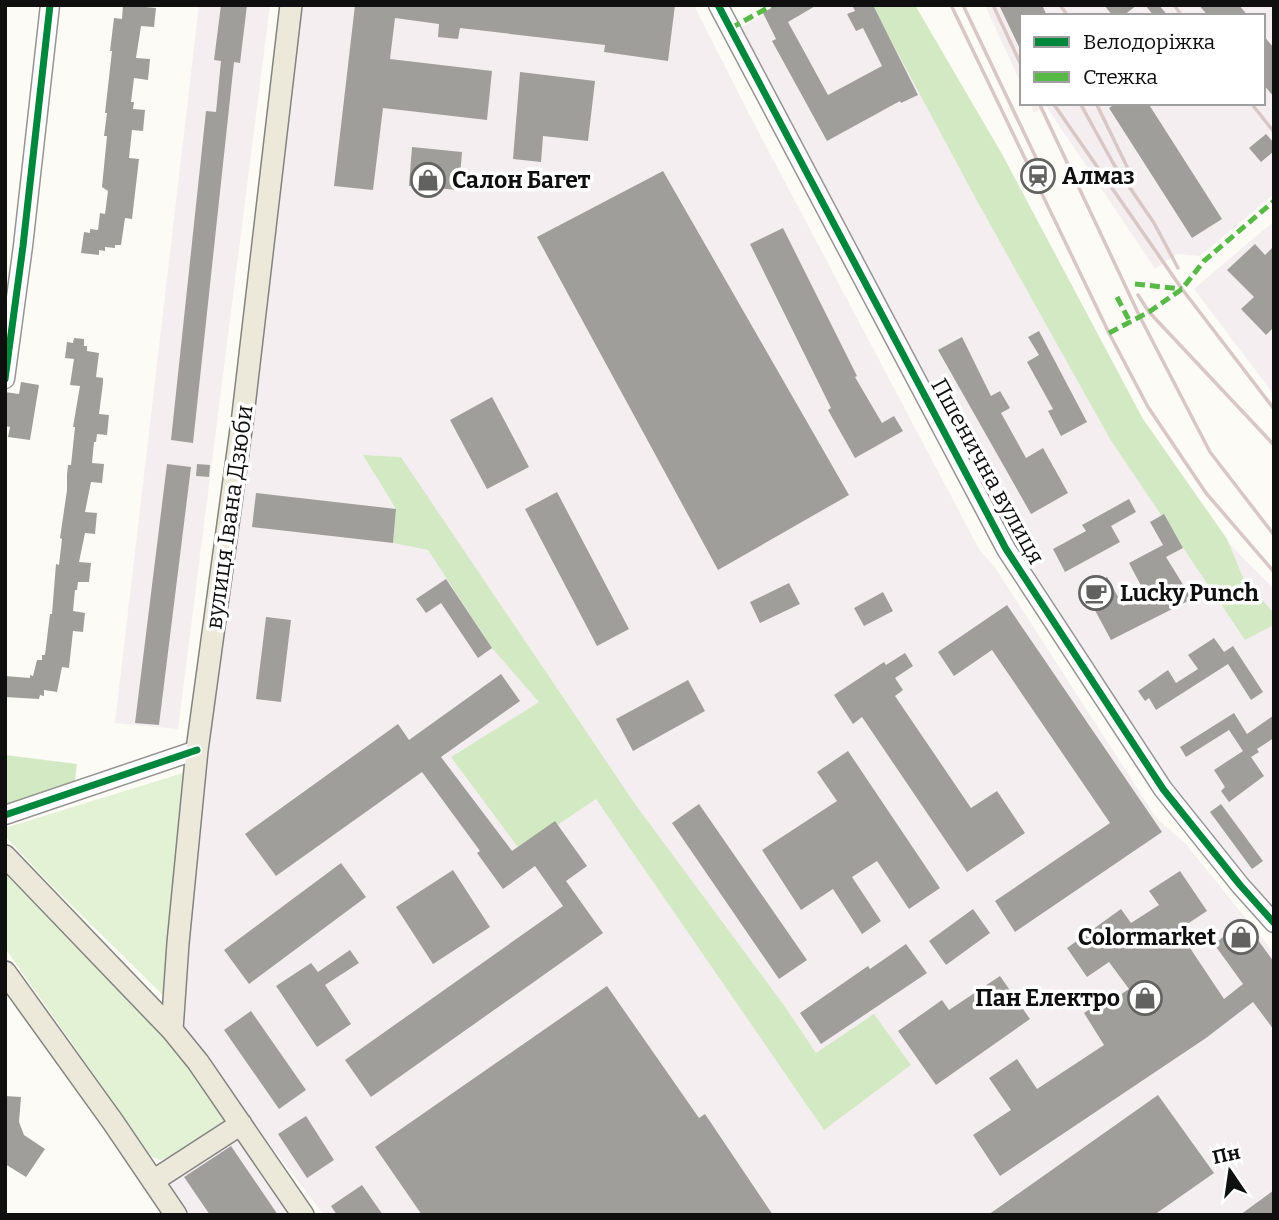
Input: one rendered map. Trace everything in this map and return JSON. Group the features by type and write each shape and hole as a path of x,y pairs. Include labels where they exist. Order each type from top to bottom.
{"main road":[{"name":"вулиця Івана Дзюби","path":"172,1030 177,943 197,750 243,415 291,5"},
{"path":"5,856 172,1030 198,1062 303,1215"},
{"path":"5,972 176,1215"},
{"path":"153,1181 241,1124"}],"street":[{"path":"5,379 50,5"},
{"name":"Пшенична вулиця","path":"718,5 1006,549 1163,789 1240,886 1274,923"},
{"path":"5,815 197,750"}],"shaded area":[{"path":"199,5 270,5 178,729 115,723"},
{"path":"296,5 694,5 979,549 996,569 1157,819 1185,843 1274,953 1274,1215 324,1215 178,1025 204,746"},
{"path":"780,5 904,5 1066,306 1202,516 1274,589 1274,908 1176,793 1021,551 941,408 738,29"},
{"path":"985,5 1274,5 1274,194 1200,256 1177,254 1155,269 1046,106 1034,113 1031,105 1265,105 1265,14 1020,14 1020,82"},
{"path":"1274,221 1274,395 1194,289"},
{"path":"233,1137 240,1140 293,1215 187,1215 167,1183"}],"green space":[{"path":"872,5 915,5 1002,154 1143,419 1227,539 1244,580 1274,613 1274,625 1245,640 1110,439"},
{"path":"363,455 401,457 635,804 783,1004 816,1053 874,1014 911,1065 824,1130 596,799 520,850 451,757 539,702 492,648 428,550 393,543 396,509"},
{"path":"5,755 77,764 75,780 65,787 5,807"},
{"path":"183,773 188,778 167,999 47,881 5,836 5,828"},
{"path":"5,865 165,1029 226,1123 169,1158 160,1160 152,1157 5,948"}],"building":[{"path":"123,5 156,8 154,27 141,26 136,58 150,59 148,80 134,78 131,102 134,102 133,109 145,110 143,131 132,130 129,158 139,159 132,219 125,218 121,245 115,245 115,248 105,247 105,251 99,250 99,255 81,253 84,232 90,233 90,229 98,230 100,213 105,214 108,191 102,187 110,51 114,18 122,19"},
{"path":"221,5 247,5 240,63 234,62 193,443 171,440 206,111 216,112 221,61 214,60"},
{"path":"355,5 675,5 668,61 604,52 605,45 460,28 458,39 438,37 439,24 395,18 390,59 492,71 487,120 383,108 373,190 334,186"},
{"path":"776,5 817,5 788,22 828,95 882,66 863,28 856,31 847,14 855,11 852,5 873,5 918,95 901,103 900,101 827,141 772,41 776,39 763,13"},
{"path":"999,5 1042,5 1046,14 1020,14 1020,49"},
{"path":"1104,5 1137,5 1126,14 1111,14"},
{"path":"1145,5 1159,5 1166,14 1152,14"},
{"path":"1199,5 1239,5 1246,14 1206,14"},
{"path":"1265,37 1274,48 1274,97 1265,86"},
{"path":"520,72 595,81 588,141 543,136 541,162 513,159"},
{"path":"1114,105 1149,105 1222,219 1192,238 1109,108"},
{"path":"1266,134 1274,143 1274,151 1261,162 1249,148"},
{"path":"412,147 462,152 459,190 409,186"},
{"path":"663,171 849,495 718,570 537,237"},
{"path":"783,228 857,376 855,377 882,423 894,416 903,431 855,458 828,410 831,408 750,244"},
{"path":"1255,244 1265,255 1274,246 1274,327 1266,335 1241,309 1254,297 1227,270"},
{"path":"1039,331 1087,422 1061,436 1048,411 1053,409 1027,362 1039,355 1028,337"},
{"path":"962,337 991,396 1000,391 1010,408 1001,413 1026,458 1043,448 1068,493 1031,514 938,350"},
{"path":"74,338 84,339 87,351 99,353 96,377 103,378 103,383 99,414 109,415 107,435 97,434 94,442 92,463 104,464 102,483 91,482 85,512 97,513 95,534 85,533 79,562 91,563 89,582 78,582 75,590 73,611 85,613 83,632 73,631 69,668 62,667 57,692 44,690 44,696 40,695 39,699 5,697 5,676 30,678 37,660 42,660 42,655 45,655 56,564 59,565 68,465 71,465 73,427 80,386 70,385 74,359 65,358 67,342 73,343"},
{"path":"21,382 39,385 30,440 8,437 10,427 5,426 5,392 19,394"},
{"path":"492,397 529,467 487,489 450,420"},
{"path":"167,464 191,467 159,725 135,723"},
{"path":"197,464 210,465 209,477 196,476"},
{"path":"557,492 629,629 597,646 525,509"},
{"path":"256,493 396,509 393,543 252,527"},
{"path":"1129,499 1136,512 1111,526 1120,542 1065,572 1053,549 1086,531 1082,525"},
{"path":"1164,514 1183,548 1166,557 1192,599 1111,640 1084,590 1107,577 1123,606 1146,595 1129,563 1163,545 1150,522"},
{"path":"446,579 492,648 478,658 441,603 426,613 416,599"},
{"path":"789,583 800,604 760,623 750,602"},
{"path":"883,592 893,611 864,626 854,608"},
{"path":"1007,605 1162,832 1015,932 995,901 1110,823 992,650 954,676 938,652"},
{"path":"266,617 291,620 281,702 256,699"},
{"path":"1214,638 1224,652 1233,646 1263,692 1251,700 1228,664 1156,710 1149,698 1145,701 1138,691 1168,670 1176,683 1198,669 1188,655"},
{"path":"905,653 913,666 895,678 903,690 895,696 971,808 997,791 1025,833 967,872 862,717 853,724 834,695 884,662 886,665"},
{"path":"501,674 520,701 441,757 512,851 555,821 587,866 566,881 603,933 371,1097 345,1060 563,906 535,866 503,889 477,853 480,851 422,772 276,876 245,834 398,724 409,740"},
{"path":"688,680 705,711 633,751 616,719"},
{"path":"1234,713 1247,734 1274,715 1274,738 1257,749 1259,752 1251,757 1264,776 1229,802 1221,791 1225,787 1214,770 1243,751 1229,730 1186,757 1180,747"},
{"path":"848,751 940,888 909,909 877,861 852,877 881,921 862,934 833,889 801,910 762,850 837,801 817,772"},
{"path":"699,804 807,960 779,979 672,823"},
{"path":"1221,804 1263,861 1252,869 1210,812"},
{"path":"341,863 366,897 249,984 224,950"},
{"path":"453,870 490,927 433,964 396,907"},
{"path":"1180,871 1207,911 1178,930 1224,999 1243,984 1214,944 1244,921 1274,962 1274,1030 1253,1002 1206,1038 1000,1176 973,1135 1011,1110 989,1078 1017,1059 1037,1089 1104,1045 1084,1013 1105,999 1108,1003 1129,989 1109,962 1087,977 1067,948 1121,909 1131,923 1159,905 1149,891"},
{"path":"973,909 990,933 946,965 929,941"},
{"path":"906,944 927,973 821,1044 800,1013 868,966 870,969"},
{"path":"350,950 359,963 325,985 351,1024 317,1047 276,986 311,963 318,972"},
{"path":"1000,976 1030,1019 936,1085 898,1031 942,1000 949,1010"},
{"path":"607,986 699,1118 705,1114 773,1215 422,1215 375,1147"},
{"path":"251,1011 306,1090 279,1109 224,1030"},
{"path":"1158,1095 1214,1173 1154,1215 988,1215"},
{"path":"5,1096 21,1097 19,1122 24,1135 45,1149 26,1177 5,1164"},
{"path":"306,1116 334,1160 307,1178 278,1134"},
{"path":"231,1146 278,1215 210,1215 184,1177"},
{"path":"362,1185 383,1215 337,1215 331,1206"},
{"path":"1274,1190 1274,1215 1240,1215"}],"railway":[{"path":"951,5 1109,333 1148,407 1206,493 1274,572"},
{"path":"963,5 1049,185"},
{"path":"993,5 1020,63"},
{"path":"1060,5 1067,14"},
{"path":"1174,5 1181,14"},
{"path":"1040,105 1140,317 1210,452 1274,535"},
{"path":"1054,105 1182,289 1274,409"},
{"path":"1081,105 1113,163 1154,223 1178,268"},
{"path":"1097,105 1133,179"},
{"path":"1253,105 1274,132"},
{"path":"1138,295 1149,312 1274,445"}],"marked path":[{"path":"731,28 773,5"},
{"path":"1109,333 1149,312 1182,289 1204,261 1274,201"},
{"path":"1135,284 1182,289"},
{"path":"1117,297 1130,322"}],"cycle path":[{"path":"5,379 50,5"},
{"path":"718,5 1006,549 1163,789 1274,923"},
{"path":"5,815 197,750"}],"place":[{"name":"Алмаз","path":"1038,176"},
{"name":"Салон Багет","path":"428,180"},
{"name":"Lucky Punch","path":"1096,593"},
{"name":"Colormarket","path":"1241,937"},
{"name":"Пан Електро","path":"1145,998"}]}
